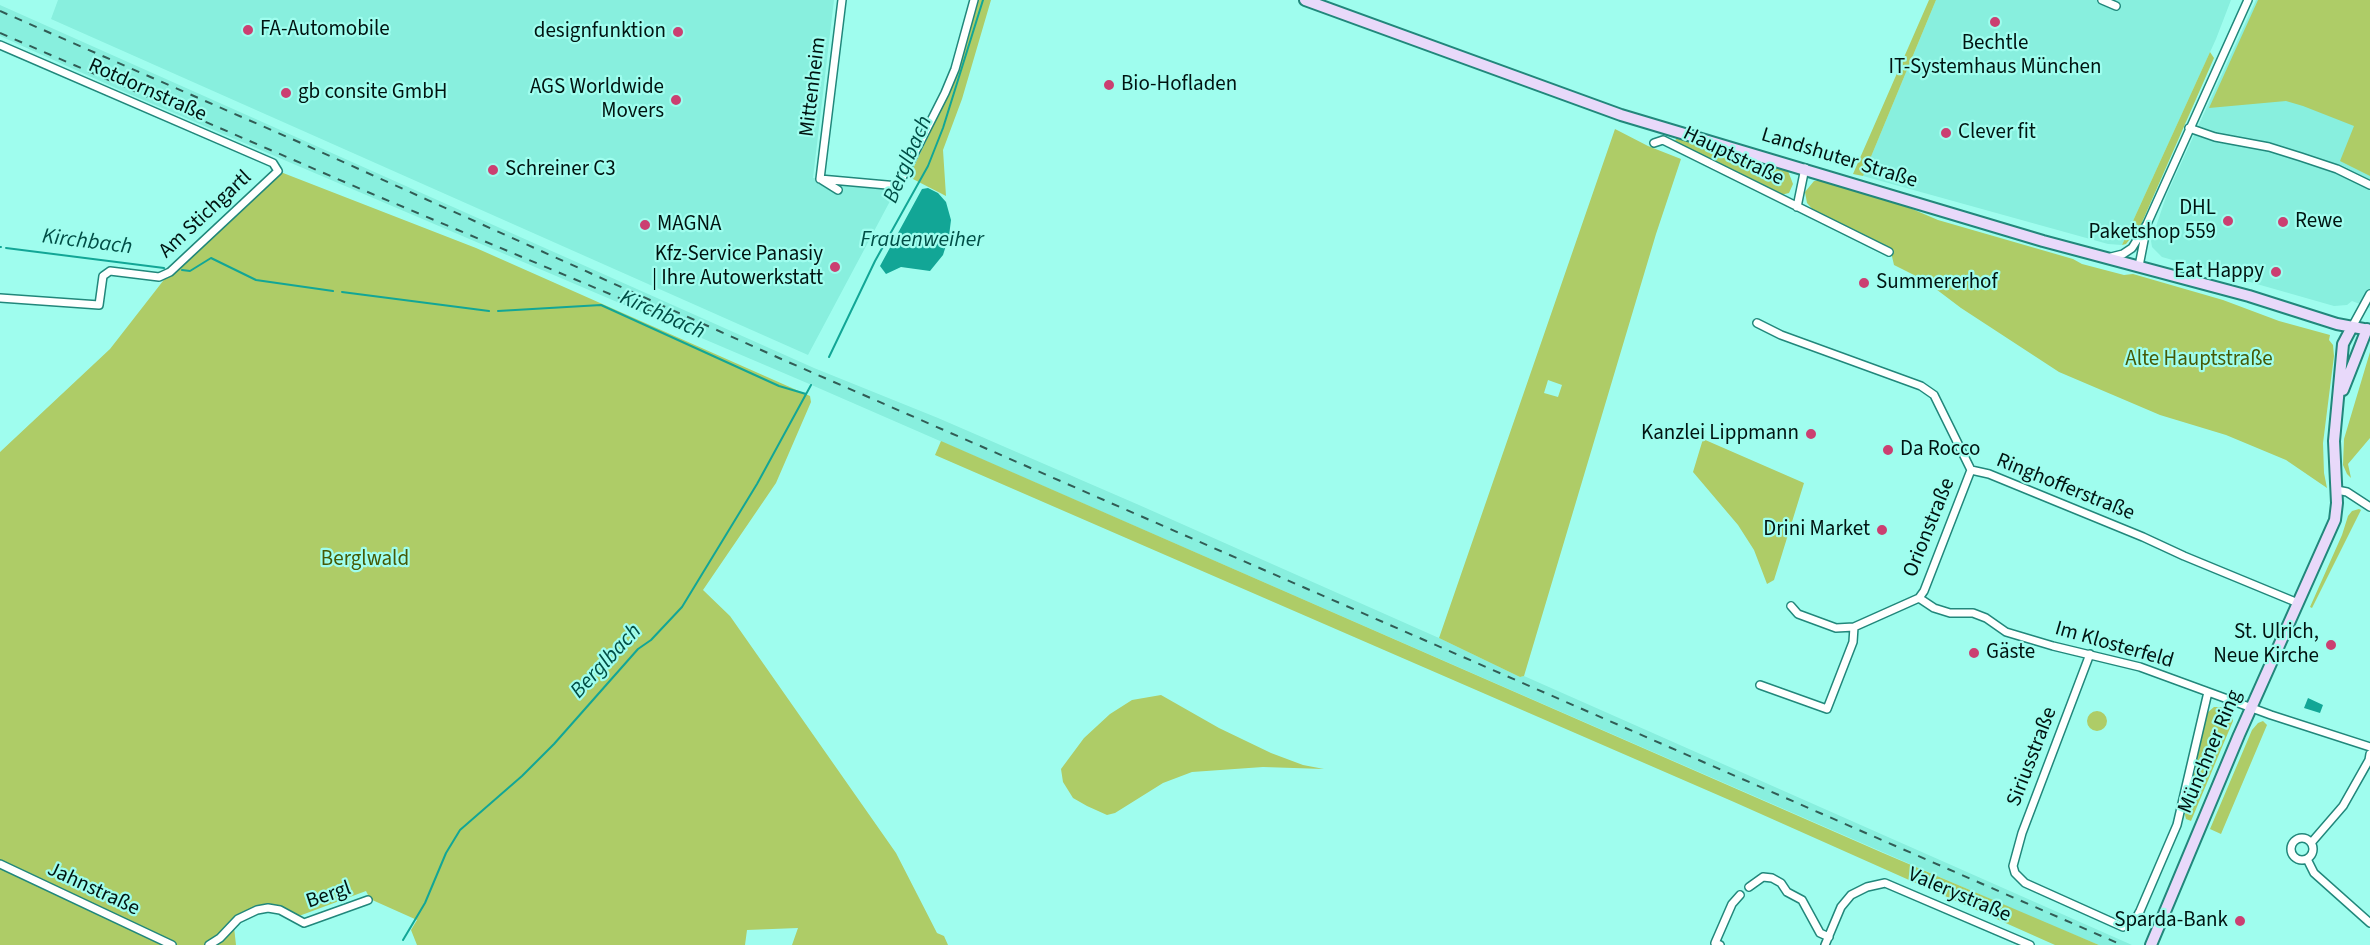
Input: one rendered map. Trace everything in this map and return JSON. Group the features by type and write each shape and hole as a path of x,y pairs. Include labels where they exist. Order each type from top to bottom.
{"main road":[{"name":"Landshuter Straße","path":"1305,0 1621,115 1805,168 2007,231 2352,327 2369,327"},
{"name":"Münchner Ring","path":"2151,945 2251,708 2335,520 2337,490 2333,454 2343,344 2352,327"},
{"name":"Münchner Ring","path":"2338,401 2369,327"}],"street":[{"name":"Mittenheim","path":"820,179 842,0"},
{"path":"820,179 898,186 955,69 974,0"},
{"path":"2102,0 2116,6"},
{"path":"2108,258 2123,254 2132,248 2146,224 2248,0"},
{"name":"Rotdornstraße","path":"0,45 273,164 278,171"},
{"path":"2189,128 2215,137 2269,147 2301,157 2370,185"},
{"name":"Hauptstraße","path":"1654,143 1663,140 1889,252"},
{"name":"Hauptstraße","path":"1797,207 1805,168"},
{"name":"Am Stichgartl","path":"0,298 99,305 103,276 110,271 159,277 170,272 278,171"},
{"path":"820,179 838,190"},
{"path":"2139,266 2146,224"},
{"path":"2352,327 2370,294"},
{"name":"Ringhofferstraße","path":"1757,323 1781,335 1921,386 1934,395 1971,470 1989,474 2298,603"},
{"name":"Orionstraße","path":"1918,598 1924,591 1971,470"},
{"path":"2337,490 2347,492 2370,507"},
{"path":"1791,606 1798,615 1836,628 1854,627 1918,598"},
{"name":"Im Klosterfeld","path":"1918,598 1934,608 1950,613 1973,613 1986,618 2006,632 2159,673 2251,708 2370,747"},
{"path":"1760,685 1827,709 1853,642 1854,627"},
{"name":"Siriusstraße","path":"2091,654 2013,860 2015,873 2025,883 2122,927 2135,920 2177,825 2208,692"},
{"path":"2311,843 2302,838 2296,840 2291,851 2294,857 2299,860 2307,859 2312,852 2311,843 2343,806 2369,760 2370,754"},
{"path":"2307,859 2314,873 2370,922"},
{"name":"Jahnstraße","path":"0,864 172,945"},
{"path":"1749,887 1763,877 1772,878 1781,883 1787,892 1802,900 1820,933 1829,937"},
{"name":"Valerystraße","path":"1825,945 1841,907 1851,895 1867,887 1885,883 2030,945"},
{"path":"1720,945 1715,943 1732,904 1740,895"},
{"name":"Bergl","path":"208,945 220,938 238,919 257,910 268,908 279,910 304,923 368,900"}],"shaded area":[{"path":"58,0 834,0 813,178 897,188 808,355 51,19"},
{"path":"1936,0 2231,0 2216,39 2122,245 2108,244 1863,176"},
{"path":"2256,0 2370,0 2370,308 2352,301 2347,305 2334,306 2162,257 2152,247 2151,241 2167,194"},
{"path":"0,5 814,368 938,418 1139,505 1439,638 1520,677 1524,676 2132,945 2099,945 2043,922 807,383 127,93 0,36"}],"green space":[{"path":"977,0 991,0 962,99 943,150 946,196 909,177 946,99"},
{"path":"1929,0 1936,0 1863,176 1853,174"},
{"path":"2258,0 2370,0 2370,176 2340,161 2354,126 2286,101 2209,108"},
{"path":"2210,52 2214,58 2136,236 2133,235 2126,244 2122,245"},
{"path":"1615,129 1648,146 1681,159 1656,234 1524,676 1520,677 1439,638","holes":["1548,380 1562,385 1558,397 1544,393"]},
{"path":"1677,138 1772,164 1788,171 1793,184 1789,193 1781,195 1674,142"},
{"name":"Berglwald","path":"278,171 476,248 810,396 811,402 776,483 703,590 730,616 896,853 937,933 944,936 948,945 792,945 798,928 747,930 745,945 417,945 411,930 417,920 370,899 366,891 299,916 282,907 267,905 255,907 233,918 236,945 0,945 0,452 110,349 170,272"},
{"name":"Alte Hauptstraße","path":"1827,180 1884,197 1938,220 2073,259 2082,264 2124,275 2133,274 2223,300 2279,321 2330,335 2329,340 2333,345 2334,356 2323,443 2327,488 2286,460 2226,435 2160,415 2059,372 1961,308 1924,280 1894,265 1890,248 1814,211 1807,203 1805,192 1814,181"},
{"path":"2370,352 2370,438 2348,464 2351,478 2343,465 2344,439"},
{"path":"1703,439 1804,483 1774,580 1767,584 1754,550 1738,525 1693,472"},
{"path":"941,441 1883,853 2099,945 2055,945 1734,802 935,455"},
{"path":"2361,510 2312,608 2310,607 2348,516 2352,511"},
{"path":"1161,695 1219,728 1271,753 1303,765 1324,769 1263,767 1192,772 1163,783 1115,813 1107,815 1073,798 1063,782 1061,769 1084,738 1110,714 1132,700"},
{"path":"2214,707 2223,707 2231,712 2233,721 2191,821 2186,819 2185,815 2207,713"},
{"path":"2097,711 2104,714 2107,721 2104,728 2097,731 2090,728 2087,721 2090,714"},
{"path":"2263,721 2267,725 2221,834 2210,829 2252,730"}],"water":[{"name":"Frauenweiher","path":"928,188 938,193 946,202 951,220 943,255 930,271 901,267 886,274 880,266 922,189"},
{"path":"2308,698 2323,705 2320,713 2304,708"}],"waterway":[{"name":"Berglbach","path":"829,357 875,261 928,166 943,128 983,0"},
{"name":"Kirchbach","path":"6,248 164,268"},
{"name":"Kirchbach","path":"182,270 190,271 211,258 256,280 333,291"},
{"name":"Kirchbach","path":"342,292 489,311"},
{"name":"Kirchbach","path":"498,311 601,305 779,386 806,394"},
{"name":"Berglbach","path":"403,940 425,903 446,853 460,830 522,776 554,744 638,649 651,640 682,607 757,484 811,385"}],"railway":[{"path":"0,11 301,143 779,358 2122,945"},
{"path":"0,33 662,316"}],"place":[{"name":"Bechtle IT-Systemhaus München","path":"1995,22"},
{"name":"FA-Automobile","path":"248,30"},
{"name":"designfunktion","path":"678,32"},
{"name":"Bio-Hofladen","path":"1109,85"},
{"name":"gb consite GmbH","path":"286,93"},
{"name":"AGS Worldwide Movers","path":"676,100"},
{"name":"Clever fit","path":"1946,133"},
{"name":"Schreiner C3","path":"493,170"},
{"name":"DHL Paketshop 559","path":"2228,221"},
{"name":"Rewe","path":"2283,222"},
{"name":"MAGNA","path":"645,225"},
{"name":"Kfz-Service Panasiy | Ihre Autowerkstatt","path":"835,267"},
{"name":"Eat Happy","path":"2276,272"},
{"name":"Summererhof","path":"1864,283"},
{"name":"Kanzlei Lippmann","path":"1811,434"},
{"name":"Da Rocco","path":"1888,450"},
{"name":"Drini Market","path":"1882,530"},
{"name":"St. Ulrich, Neue Kirche","path":"2331,645"},
{"name":"Gäste","path":"1974,653"},
{"name":"Sparda-Bank","path":"2240,921"}]}
